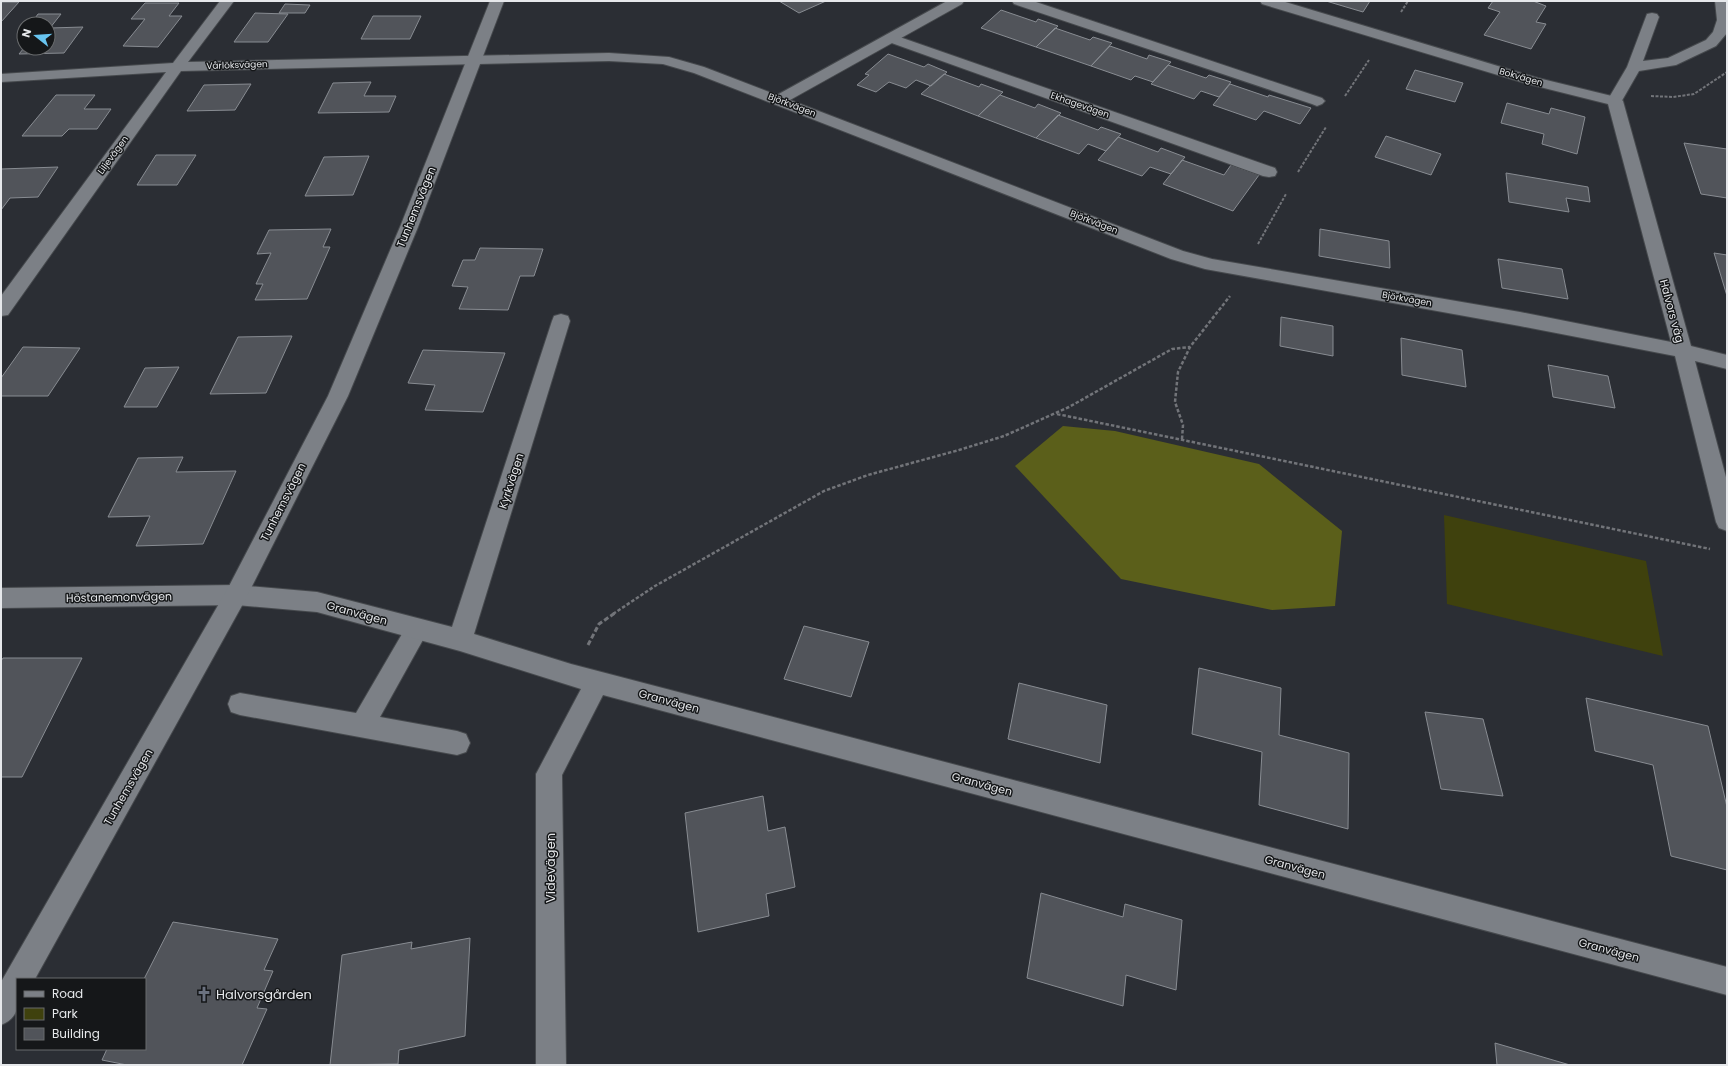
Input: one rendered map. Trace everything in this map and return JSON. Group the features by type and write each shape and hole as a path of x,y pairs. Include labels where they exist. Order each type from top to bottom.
{"street":[{"name":"Liljevägen","path":"4,301 227,1"},
{"name":"Tunhemsvägen","path":"20,978 236,595 338,396 409,227 497,1"},
{"path":"779,100 957,1"},
{"path":"1018,1 1317,101"},
{"name":"Bokvägen","path":"1267,1 1533,81 1615,101"},
{"path":"1634,67 1671,62 1711,43 1720,33 1724,20 1722,1"},
{"path":"1615,101 1634,67 1652,17"},
{"name":"Ekhagevägen","path":"891,38 1269,172"},
{"name":"Björkvägen","path":"474,60 609,56 664,60 699,70 1178,255 1211,265 1528,321 1683,351 1727,362"},
{"name":"Vårlöksvägen","path":"1,78 177,67 377,61 474,60"},
{"name":"Halvors väg","path":"1615,101 1683,351 1727,522"},
{"name":"Kyrkvägen","path":"460,640 561,321"},
{"name":"Höstanemonvägen","path":"1,598 236,595"},
{"name":"Granvägen","path":"236,595 317,602 460,640 597,682 1727,981"},
{"path":"362,726 417,628"},
{"name":"Videvägen","path":"551,1065 549,774 597,682"},
{"path":"240,704 457,743"},
{"path":"1,1010 16,984"}],"path":[{"path":"1341,102 1385,37"},
{"path":"1615,101 1643,96 1674,97 1694,94 1727,72"},
{"path":"1298,174 1329,121"},
{"path":"1182,439 1183,425 1175,402 1178,372 1190,347 1226,302 1286,194"},
{"path":"571,675 599,624 655,586 824,491 853,479 925,461 1003,436 1056,414 1172,349 1190,347"},
{"path":"1056,414 1712,550"}],"green space":[{"path":"1063,426 1115,431 1259,464 1342,531 1335,606 1272,610 1121,579 1015,466"},
{"path":"1444,515 1646,561 1663,656 1447,604"}],"building":[{"path":"779,1 826,1 799,13"},
{"path":"1326,1 1370,1 1363,12"},
{"path":"1493,1 1533,1 1546,6 1536,22 1546,24 1531,49 1484,35 1500,12 1488,8"},
{"path":"1,2 19,2 1,22"},
{"path":"145,3 179,3 169,16 182,16 158,47 123,46 145,19 131,19"},
{"path":"285,4 310,5 305,13 279,13"},
{"path":"1001,10 1036,22 1038,19 1058,26 1036,47 981,28"},
{"path":"255,13 288,14 268,42 234,42"},
{"path":"38,14 61,14 56,20 56,16 37,16"},
{"path":"373,16 421,16 410,39 361,39"},
{"path":"83,27 64,53 56,53 56,28"},
{"path":"1055,28 1090,40 1093,37 1112,43 1091,66 1036,47"},
{"path":"1110,46 1147,59 1149,55 1171,62 1153,82 1135,76 1131,80 1091,66"},
{"path":"888,54 924,67 928,64 947,72 931,86 916,80 906,88 889,82 876,92 857,85 869,75 865,74"},
{"path":"1168,65 1206,78 1209,75 1231,82 1219,97 1201,91 1194,99 1151,84"},
{"path":"1415,70 1463,83 1455,102 1406,89"},
{"path":"944,74 979,87 981,84 1003,92 978,116 921,94"},
{"path":"371,82 364,96 396,96 389,112 318,113 333,83"},
{"path":"251,84 235,110 187,111 204,85"},
{"path":"1230,84 1268,97 1269,95 1311,108 1300,124 1264,111 1256,120 1213,105"},
{"path":"56,95 95,95 84,109 111,109 97,129 69,129 62,136 22,136"},
{"path":"1000,95 1035,108 1038,104 1061,113 1036,138 978,116"},
{"path":"1507,103 1549,114 1551,108 1585,117 1577,154 1542,144 1544,134 1501,123"},
{"path":"1058,115 1098,130 1101,127 1121,134 1106,151 1088,144 1079,154 1036,138"},
{"path":"1386,136 1441,154 1431,175 1375,157"},
{"path":"1118,137 1158,152 1161,148 1185,157 1171,174 1150,167 1142,176 1098,160"},
{"path":"1684,143 1727,149 1727,198 1701,194"},
{"path":"156,155 196,155 177,185 137,185"},
{"path":"369,156 353,195 305,196 324,157"},
{"path":"1182,160 1224,175 1231,165 1259,175 1233,211 1163,184"},
{"path":"58,167 38,197 10,198 1,210 1,169"},
{"path":"1506,173 1588,187 1590,202 1566,198 1569,212 1509,202"},
{"path":"331,229 323,247 330,247 307,299 255,300 263,284 256,284 271,253 257,254 269,230"},
{"path":"1320,229 1389,241 1390,268 1319,256"},
{"path":"480,248 543,249 534,276 520,276 508,310 459,309 468,287 452,286 463,260 475,260"},
{"path":"1714,253 1727,255 1727,296"},
{"path":"1498,259 1562,269 1568,299 1502,288"},
{"path":"1281,317 1333,326 1333,356 1280,346"},
{"path":"292,336 266,393 210,394 238,337"},
{"path":"1401,338 1462,350 1466,387 1402,375"},
{"path":"23,347 80,348 48,396 1,396 1,378"},
{"path":"423,350 505,353 483,412 425,410 435,385 408,383"},
{"path":"1548,365 1608,376 1615,408 1553,397"},
{"path":"179,367 157,407 124,407 145,368"},
{"path":"183,457 176,472 236,471 203,544 136,546 150,516 108,517 138,458"},
{"path":"804,626 869,642 851,697 784,679"},
{"path":"3,658 82,658 22,777 1,777 1,661"},
{"path":"1199,668 1281,688 1279,735 1349,753 1348,829 1259,805 1262,752 1192,734"},
{"path":"1019,683 1107,705 1100,763 1008,739"},
{"path":"1586,698 1708,726 1727,807 1727,870 1671,856 1653,765 1595,751"},
{"path":"1425,712 1483,719 1503,796 1441,789"},
{"path":"763,796 768,831 785,827 795,887 766,894 769,916 698,932 685,813"},
{"path":"1041,893 1123,917 1125,904 1182,920 1176,990 1126,975 1123,1006 1027,978"},
{"name":"Halvorsgården","path":"173,922 278,939 264,970 273,971 257,1008 267,1009 242,1065 127,1065 102,1060 107,1050 146,1050 146,978 145,978"},
{"path":"470,938 465,1036 399,1050 398,1064 330,1065 342,955 412,942 411,949"},
{"path":"1495,1043 1570,1065 1497,1065"}],"place":[{"name":"Halvorsgården","path":"204,994"}]}
